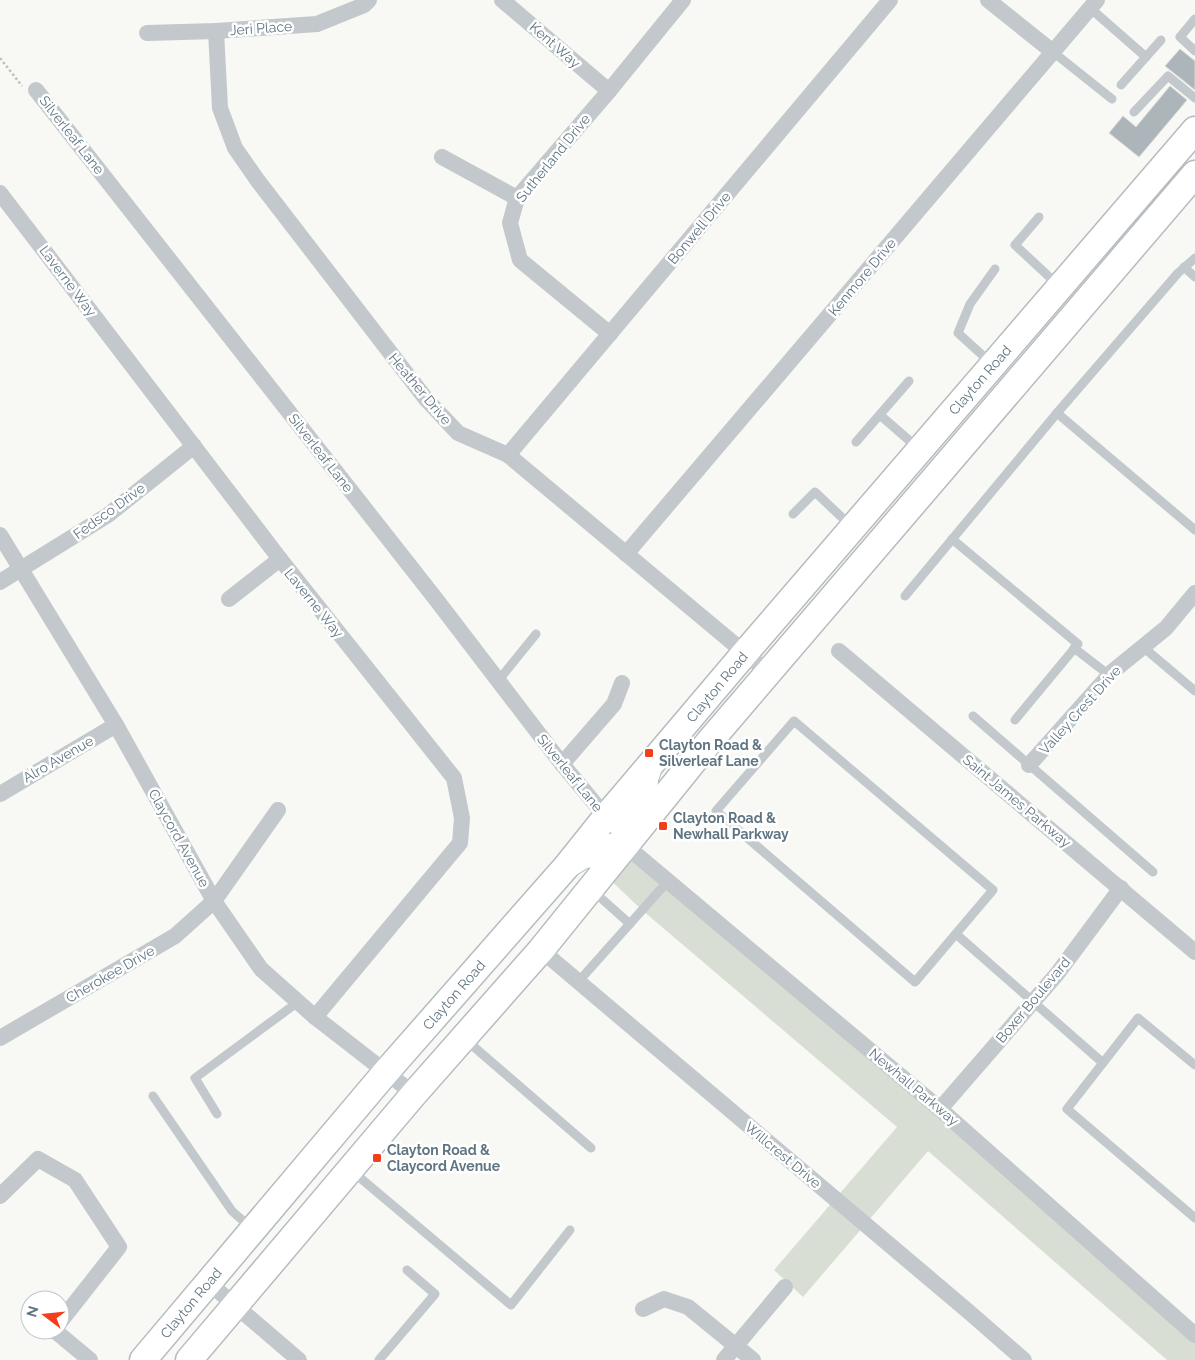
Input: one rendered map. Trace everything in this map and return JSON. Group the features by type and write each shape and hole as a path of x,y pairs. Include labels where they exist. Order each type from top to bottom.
{"main road":[{"name":"Clayton Road","path":"143,1360 386,1072 566,867 745,653 1195,130"},
{"path":"189,1360 414,1094 541,950 709,742 1195,174"},
{"path":"626,846 623,831 646,800 646,779 651,764"},
{"path":"566,867 584,856 600,855 610,846 626,846"}],"street":[{"name":"Jeri Place","path":"147,33 216,31 317,24 364,5 369,0"},
{"name":"Kent Way","path":"502,0 609,91"},
{"name":"Sutherland Drive","path":"610,334 520,260 510,223 517,198 609,91 683,0"},
{"name":"Bonwell Drive","path":"508,455 890,0"},
{"path":"988,0 1053,52"},
{"name":"Kenmore Drive","path":"626,554 1094,4"},
{"name":"Heather Drive","path":"216,31 220,108 235,148 258,181 426,399 458,433 508,455 770,673"},
{"name":"Silverleaf Lane","path":"36,90 429,590 562,764 606,817"},
{"path":"442,157 517,198"},
{"name":"Laverne Way","path":"0,192 280,559 454,778 462,818 460,843 315,1017"},
{"name":"Fedsco Drive","path":"0,582 108,516 194,446"},
{"name":"Claycord Avenue","path":"0,535 116,726 214,901 261,969 315,1017 414,1094"},
{"path":"229,599 280,559"},
{"name":"Valley Crest Drive","path":"1030,765 1109,675 1166,628 1195,593"},
{"name":"Saint James Parkway","path":"839,651 1195,952"},
{"path":"562,764 614,704 622,683"},
{"name":"Alro Avenue","path":"0,794 116,726"},
{"name":"Cherokee Drive","path":"0,1038 175,936 214,901 278,810"},
{"name":"Newhall Parkway","path":"626,846 940,1109 1195,1335"},
{"name":"Boxer Boulevard","path":"940,1109 1057,974 1121,888"},
{"name":"Willcrest Drive","path":"541,950 962,1305 1024,1360"},
{"path":"0,1196 38,1159 76,1180 119,1247 70,1309"},
{"path":"208,1283 299,1360"},
{"path":"724,1360 786,1287"},
{"path":"643,1309 664,1299 688,1307 753,1360"},
{"path":"66,1340 90,1360"}],"lane":[{"path":"1094,4 1146,57"},
{"path":"1195,19 1180,37 1195,51"},
{"path":"1121,85 1161,40"},
{"path":"1053,52 1112,99"},
{"path":"1134,112 1168,76 1195,98"},
{"path":"1039,217 1015,245 1060,287"},
{"path":"905,596 1057,413 1184,268 1195,258"},
{"path":"1184,268 1195,277"},
{"path":"993,365 958,333 970,304 996,269"},
{"path":"856,442 909,381"},
{"path":"1057,413 1195,530"},
{"path":"880,415 920,450"},
{"path":"792,514 815,492 853,527"},
{"path":"952,539 1078,644 1015,720"},
{"path":"498,681 536,634"},
{"path":"1144,647 1195,692"},
{"path":"1074,648 1109,675"},
{"path":"973,716 1153,872"},
{"path":"794,721 992,890 956,934 915,982 716,811 794,721"},
{"path":"578,982 668,881"},
{"path":"591,889 630,924"},
{"path":"956,934 1103,1063"},
{"path":"217,1114 195,1078 298,1002"},
{"path":"1195,1065 1138,1018 1067,1109 1195,1218"},
{"path":"464,1038 591,1148"},
{"path":"153,1096 232,1211 253,1230"},
{"path":"350,1169 511,1305 570,1230"},
{"path":"380,1360 435,1294 407,1270"}],"shaded area":[{"path":"626,846 1195,1335 1195,1360 1167,1360 928,1151 803,1297 774,1270 897,1127 642,910 604,874"}],"building":[{"path":"1180,49 1195,61 1195,90 1165,66"},
{"path":"1170,86 1187,100 1139,157 1109,133 1123,116 1136,127"}],"place":[{"name":"Clayton Road & Silverleaf Lane","path":"649,753"},
{"name":"Clayton Road & Newhall Parkway","path":"663,826"},
{"name":"Clayton Road & Claycord Avenue","path":"377,1158"}]}
